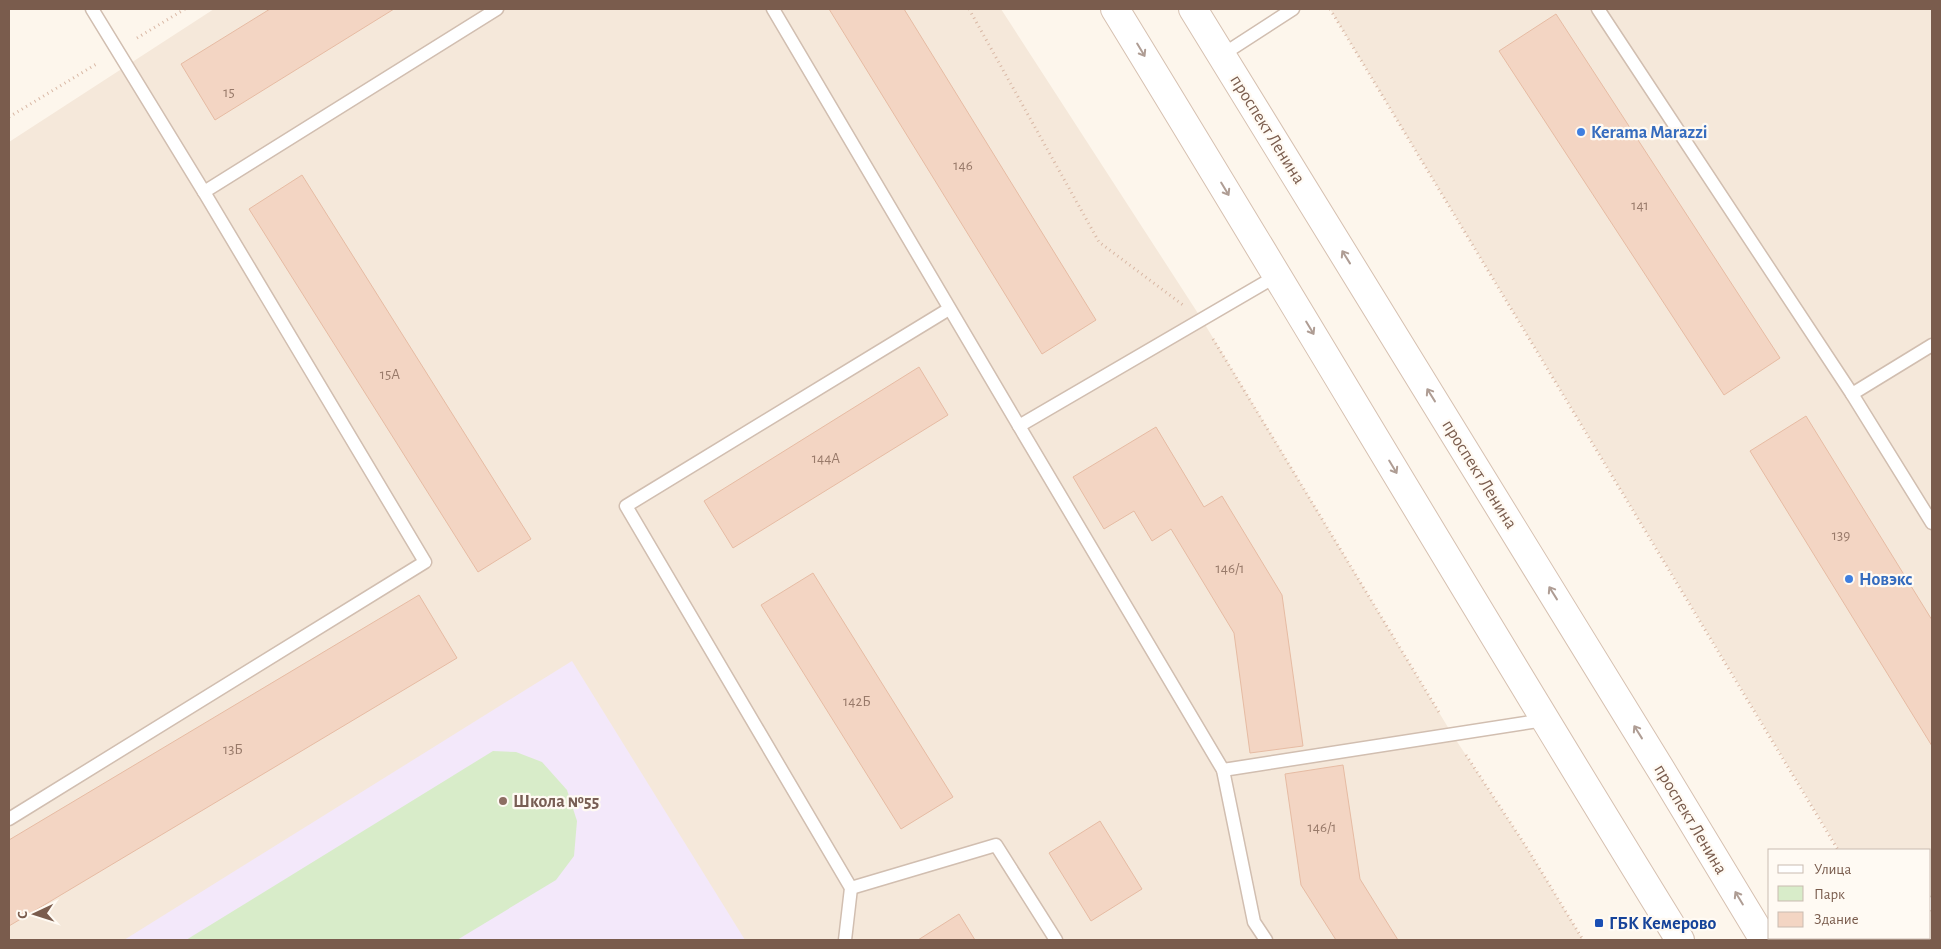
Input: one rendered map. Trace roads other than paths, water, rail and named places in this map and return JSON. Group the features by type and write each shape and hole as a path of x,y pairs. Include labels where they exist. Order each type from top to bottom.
{"main road":[{"path":"1115,9 1278,275 1544,720 1680,940"},
{"name":"проспект Ленина","path":"1193,9 1764,940"}],"lane":[{"path":"9,819 425,562 204,192 92,9"},
{"path":"204,192 497,9"},
{"path":"773,9 1223,770 1254,922 1266,940"},
{"path":"1222,55 1293,9"},
{"path":"1598,9 1852,394 1932,523"},
{"path":"1019,426 1200,318 1278,275"},
{"path":"845,940 851,888 626,506 949,309"},
{"path":"1852,394 1932,345"},
{"path":"1223,770 1544,720"},
{"path":"851,888 996,845 1056,940"}],"place":[{"name":"Kerama Marazzi","path":"1581,132"},
{"name":"Новэкс","path":"1849,579"},
{"name":"Школа №55","path":"503,801"},
{"name":"ГБК Кемерово","path":"1599,923"}]}
